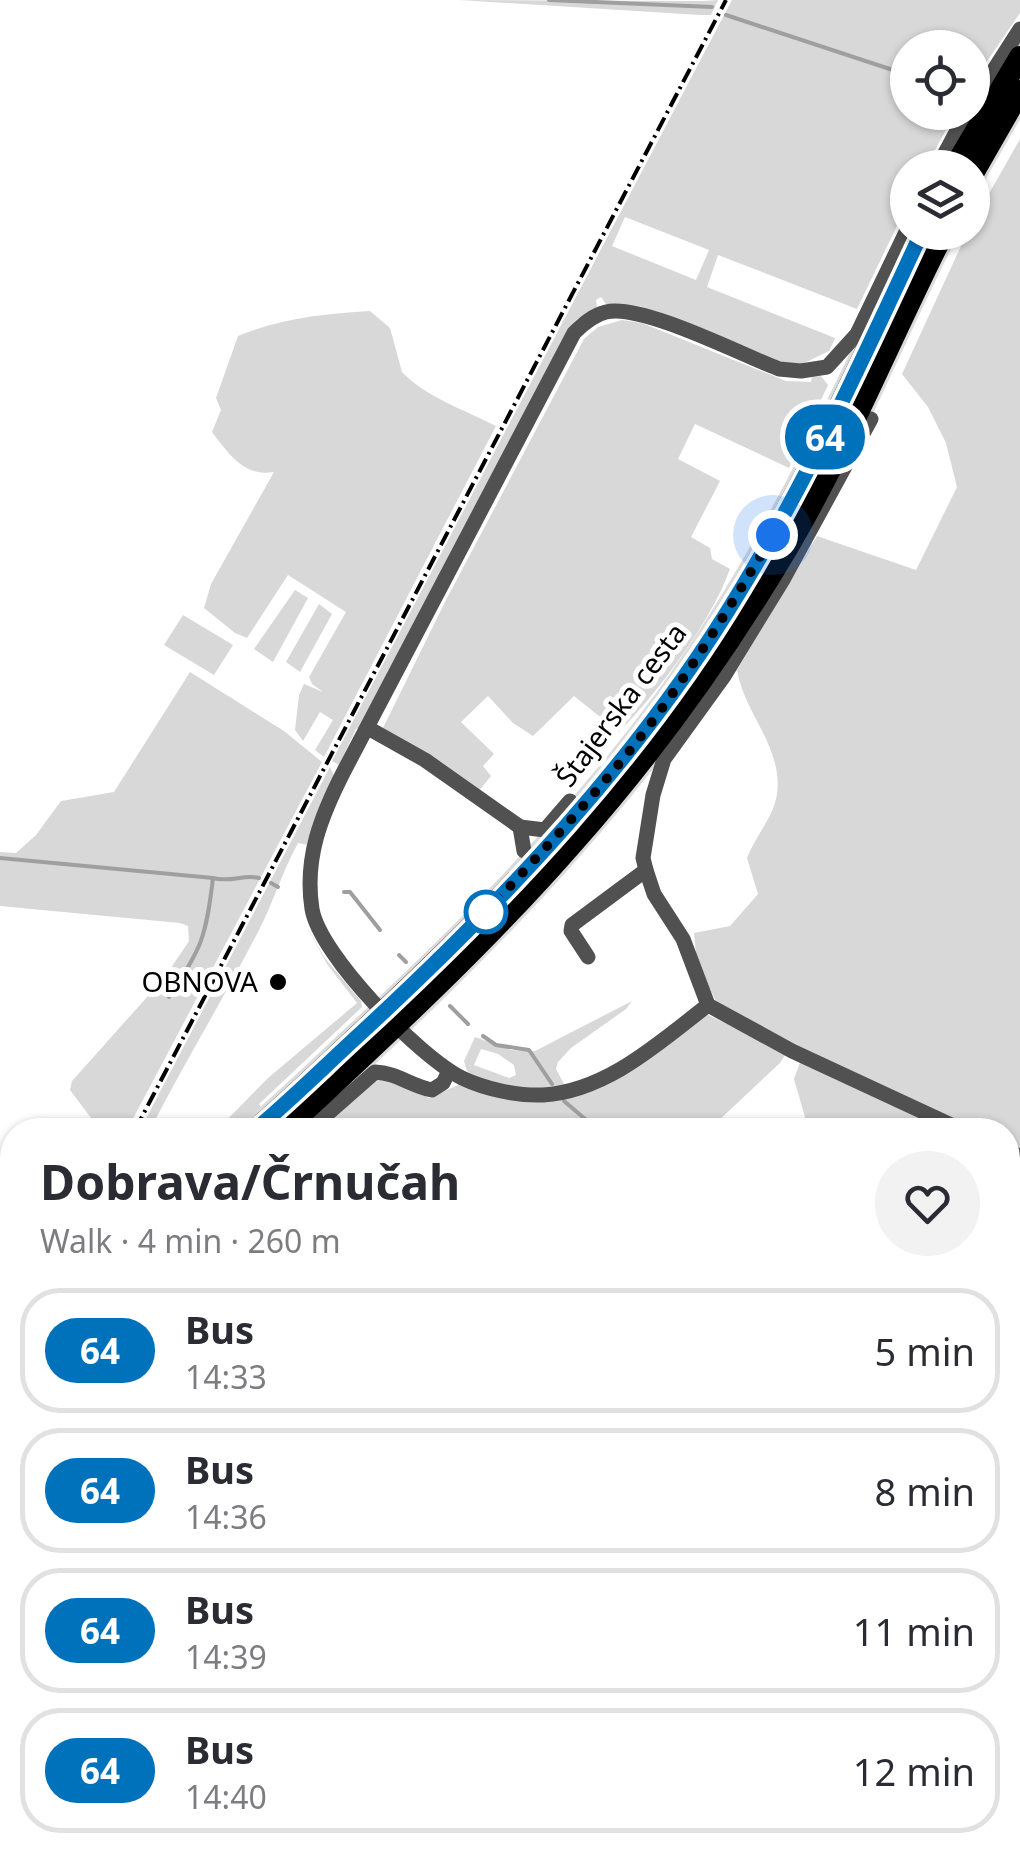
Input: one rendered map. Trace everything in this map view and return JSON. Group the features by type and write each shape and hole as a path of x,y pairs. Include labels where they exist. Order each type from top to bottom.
{"main road":[{"path":"965,150 1020,57"},
{"path":"986,150 1020,91"},
{"name":"Štajerska cesta","path":"295,1118 579,812 670,698 739,593 806,474 913,250"},
{"name":"Štajerska cesta","path":"270,1118 391,1018 573,844 664,734 806,514 935,250"}],"street":[{"path":"990,76 1020,29"},
{"path":"708,1004 652,1049 578,1089 542,1095 480,1085 449,1071 391,1018 333,953 312,913 312,849 322,816 574,333 587,320 608,311 634,312 779,369 827,367 857,334 897,250"},
{"path":"871,418 774,594 724,676 664,759 646,842 646,870 654,894 684,939 708,1004 792,1051 936,1118"},
{"path":"368,728 425,760 520,828 545,830"},
{"path":"520,828 524,851 570,801"},
{"path":"588,956 571,931 572,924 646,870"},
{"path":"323,1118 375,1072 392,1073 432,1090 449,1071"}],"shaded area":[{"path":"459,0 718,0 711,15 700,15"},
{"path":"732,0 1020,0 1020,13 990,57 990,30 890,30 890,130 946,130 935,150 890,150 890,240 857,309 718,255 707,287 835,338 829,351 798,366 784,365 640,306 606,304 601,297 596,300 597,307 576,320 339,765 332,761","holes":["625,217 709,250 696,280 612,246"]},
{"path":"1020,139 1020,1118 944,1118 918,1107 772,1036 716,1001 697,963 694,933 730,926 758,894 747,858 777,794 769,745 737,670 817,536 916,570 957,487 946,443 928,407 902,374 959,250 990,250 990,192"},
{"path":"370,311 390,328 402,372 435,396 496,426 324,757 315,750 333,720 320,712 303,741 295,730 299,695 304,684 323,692 309,677 346,612 288,575 247,638 204,608 211,584 274,472 246,467 231,456 212,432 221,410 216,398 238,336 303,318"},
{"path":"622,320 642,323 786,381 811,382 812,377 821,376 828,385 789,468 695,424 678,459 720,481 691,537 710,548 712,559 730,569 710,611 667,676 619,732 574,696 533,736 513,723 488,696 461,722 494,754 483,766 491,776 479,791 382,730 584,339 598,327"},
{"path":"295,590 308,598 273,662 254,649"},
{"path":"319,604 332,614 300,672 286,662"},
{"path":"183,615 233,645 214,675 164,645"},
{"path":"190,672 284,731 322,762 133,1118 91,1118 70,1090 72,1081 164,978 189,941 188,926 0,906 0,852 16,853 36,835 61,801 114,792"},
{"path":"330,767 335,777 308,845 298,843 258,932 157,1118 146,1118"},
{"path":"304,922 324,957 362,1007 259,1104 261,1107 253,1118 229,1118 268,1078 357,1003 327,964"},
{"path":"632,1001 558,1062 556,1069 565,1086 501,1086 477,1078 467,1071 464,1061 475,1037 511,1050 535,1051","holes":["481,1049 514,1065 516,1075 509,1078 474,1065"]},
{"path":"708,1015 787,1052 721,1118 331,1118 378,1079 429,1098 458,1085 555,1101 577,1096 616,1077"},
{"path":"802,1057 929,1118 805,1118 794,1079"}],"waterway":[{"path":"549,0 712,7"},
{"path":"726,15 890,69"},
{"path":"0,858 219,879 259,878"},
{"path":"169,997 201,941 213,878"},
{"path":"271,883 278,887"},
{"path":"344,892 350,892 380,930"},
{"path":"399,955 406,962"},
{"path":"450,1006 468,1024"},
{"path":"483,1036 496,1045 529,1050 552,1084"},
{"path":"564,1101 584,1118"}],"railway":[{"path":"141,1118 726,0"}],"bus line":[{"name":"64","path":"268,1118 409,990 514,883 579,812 670,698 773,535 850,386 914,250"}],"place":[{"name":"OBNOVA","path":"278,982"}],"route":[{"path":"486,912 579,812 670,698 773,535"}]}
